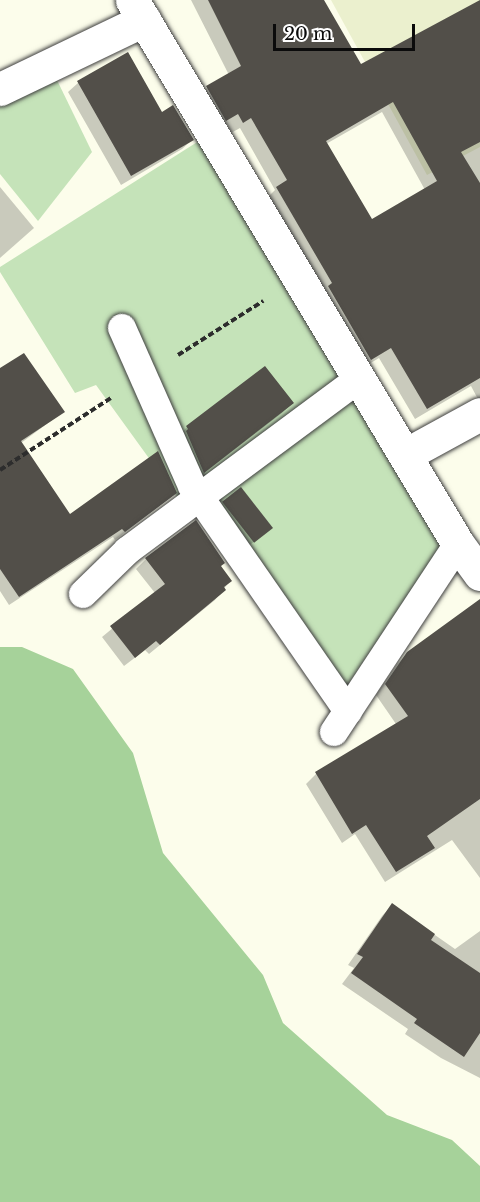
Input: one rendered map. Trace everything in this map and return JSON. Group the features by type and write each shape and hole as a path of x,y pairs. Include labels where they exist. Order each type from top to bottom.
{"street":[{"path":"0,89 138,10 458,544 480,574"},
{"path":"405,455 480,414"}],"lane":[{"path":"122,328 192,486 341,721 458,544"},
{"path":"83,594 127,551 360,378"}],"green space":[{"path":"331,0 480,0 480,147 427,175"},
{"path":"55,76 92,152 38,221 0,174 0,104"},
{"path":"202,139 444,542 345,689 205,484 177,497 96,385 75,393 0,272 0,267"},
{"path":"0,647 22,647 73,669 133,753 163,853 263,975 283,1023 387,1115 452,1140 480,1166 480,1202 0,1202"}],"building":[{"path":"208,0 324,0 361,64 480,0 480,142 461,152 480,183 480,378 427,409 391,348 371,360 328,286 332,283 276,187 287,180 251,118 243,123 238,114 226,121 206,86 241,66","holes":["393,102 437,181 372,219 326,141"]},
{"path":"128,52 162,112 173,105 194,140 131,176 77,81"},
{"path":"24,353 65,412 21,441 70,514 158,451 177,493 125,532 122,529 19,597 0,569 0,368"},
{"path":"265,366 294,403 204,473 186,426"},
{"path":"241,487 273,528 254,543 222,502"},
{"path":"196,520 225,563 221,566 232,581 224,587 226,590 160,645 156,641 135,658 110,626 165,584 145,558"},
{"path":"480,599 480,799 427,836 435,848 396,872 366,825 352,834 315,772 408,716 385,684 407,652"},
{"path":"392,903 435,934 431,940 480,973 480,1033 464,1057 414,1023 417,1019 351,973 363,957 357,954"}]}
